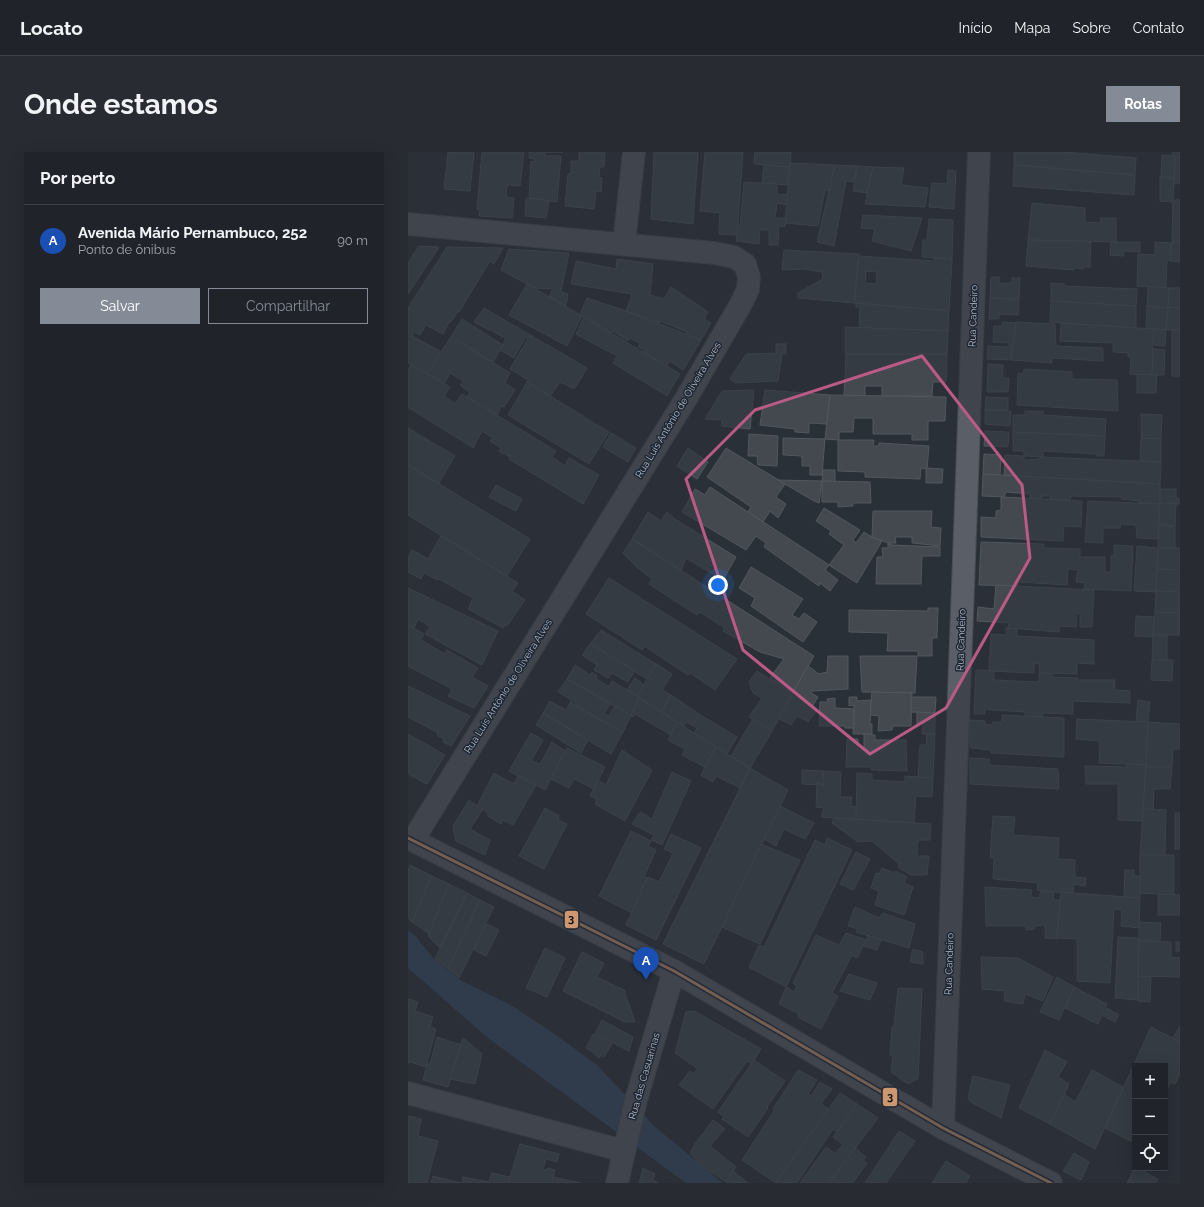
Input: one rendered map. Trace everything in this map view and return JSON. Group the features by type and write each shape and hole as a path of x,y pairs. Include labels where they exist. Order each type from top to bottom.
{"street":[{"path":"624,244 634,152"},
{"name":"Rua Candeiro","path":"943,1128 979,152"},
{"name":"Rua Luís Antônio de Oliveira Alves","path":"408,224 714,253 734,257 745,264 749,277 748,289 735,316 687,397 410,839"},
{"path":"410,839 674,971 943,1128 1051,1183"},
{"name":"Rua das Casuarinas","path":"617,1183 636,1100 674,971"},
{"path":"408,1093 625,1147"}],"highlighted area":[{"path":"922,356 1022,485 1030,558 946,708 870,754 743,650 686,479 755,410"}],"water":[{"path":"408,930 435,960 460,980 509,1004 553,1033 597,1065 654,1126 723,1183 686,1183 488,1038 408,968"}],"building":[{"path":"448,152 474,152 470,191 444,189"},
{"path":"482,152 524,152 520,186 507,185 506,197 514,198 512,218 479,216 480,210 477,209"},
{"path":"529,152 545,152 545,156 561,156 557,202 529,198 531,161 535,162 535,159 529,158"},
{"path":"579,152 605,152 604,167 600,167 599,177 602,178 601,192 596,191 594,209 565,206 568,174 571,173 571,161 579,161"},
{"path":"654,152 698,152 693,224 651,219"},
{"path":"705,152 743,152 737,235 719,234 720,213 700,211"},
{"path":"755,152 791,152 790,167 754,164"},
{"path":"1014,152 1064,152 1136,158 1135,175 1014,165"},
{"path":"1173,152 1180,152 1180,157 1172,156"},
{"path":"1162,155 1175,156 1174,178 1161,177"},
{"path":"1175,156 1180,157 1180,183 1174,184"},
{"path":"790,163 835,165 829,191 825,190 818,226 785,223"},
{"path":"764,165 790,167 788,185 762,183"},
{"path":"835,165 857,166 855,182 846,181 834,246 817,242"},
{"path":"1014,165 1135,175 1134,195 1013,186"},
{"path":"857,166 873,167 867,193 853,191"},
{"path":"873,167 904,168 901,185 928,188 925,207 865,204"},
{"path":"948,170 956,171 954,209 929,207 932,183 947,184"},
{"path":"1160,177 1174,178 1173,202 1160,201"},
{"path":"744,182 777,184 777,194 787,195 787,205 777,203 775,218 786,218 785,227 779,226 778,245 769,245 769,230 760,230 759,244 736,241 738,225 740,226"},
{"path":"526,198 549,201 546,218 525,216"},
{"path":"1173,200 1180,200 1180,242 1172,242"},
{"path":"1032,203 1085,208 1085,222 1101,223 1100,218 1116,218 1116,242 1028,240"},
{"path":"863,215 922,218 911,251 872,241 875,229 861,228"},
{"path":"929,219 953,220 952,259 922,257 923,240 927,240"},
{"path":"1028,240 1091,242 1090,267 1083,267 1083,269 1074,268 1073,270 1026,266"},
{"path":"1111,242 1140,242 1140,252 1123,251 1124,256 1110,255"},
{"path":"1155,242 1171,243 1171,260 1167,260 1166,288 1137,286 1138,254 1155,255"},
{"path":"1172,242 1180,242 1180,262 1170,261"},
{"path":"419,246 439,247 408,294 408,263"},
{"path":"447,247 503,248 494,264 490,261 459,312 457,312 451,322 449,322 443,334 426,325 420,335 414,332 412,336 442,352 427,374 408,363 408,308"},
{"path":"509,249 569,253 561,292 568,294 566,306 549,296 553,289 534,288 501,270"},
{"path":"784,250 859,254 854,303 798,298 798,293 823,279 822,272 802,269 782,270"},
{"path":"859,256 934,261 934,258 952,259 949,311 854,303","holes":["866,271 877,272 876,284 865,283"]},
{"path":"617,259 653,264 650,295 664,299 671,287 708,312 704,319 711,323 701,340 687,335 687,332 660,321 659,324 626,311 632,294 571,284 576,261 616,269"},
{"path":"991,277 1000,277 999,283 1012,283 1012,278 1020,278 1019,299 990,298"},
{"path":"1051,283 1064,284 1065,286 1137,289 1136,306 1051,301"},
{"path":"527,284 582,316 567,346 509,315"},
{"path":"1148,286 1169,288 1168,308 1147,306"},
{"path":"1169,288 1180,288 1180,308 1168,308"},
{"path":"587,298 626,311 701,340 683,370 670,361 666,366 643,352 645,350 638,347 640,343 629,338 628,341 580,315"},
{"path":"990,298 1019,299 1018,315 999,314 999,319 989,319"},
{"path":"1051,301 1136,306 1136,328 1050,322"},
{"path":"856,303 949,311 948,331 859,328 860,307 856,307"},
{"path":"1147,306 1168,308 1166,330 1146,328"},
{"path":"1169,307 1180,308 1180,330 1166,330"},
{"path":"484,308 587,368 574,389 560,382 550,396 527,382 528,380 510,369 528,339 526,337 514,358 500,350 506,339 474,322"},
{"path":"584,317 680,374 667,396 613,363 617,356 576,334"},
{"path":"462,319 503,345 493,362 451,337"},
{"path":"1003,322 1016,323 1011,360 987,359 988,346 1009,347 1009,343 993,342 994,326 1002,326"},
{"path":"1016,322 1055,324 1056,346 1103,348 1103,361 1052,358 1052,363 1011,360"},
{"path":"1061,323 1153,329 1152,375 1130,374 1131,357 1128,357 1128,353 1113,352 1113,343 1060,341"},
{"path":"845,327 948,331 947,354 845,354"},
{"path":"1154,329 1166,330 1165,346 1154,345"},
{"path":"1172,330 1180,330 1180,376 1172,376"},
{"path":"451,337 510,373 505,383 515,390 504,407 501,406 497,416 467,397 470,392 460,385 463,381 450,373 444,384 427,374"},
{"path":"776,344 786,344 786,354 776,354"},
{"path":"1153,349 1165,350 1164,375 1152,375"},
{"path":"782,353 778,381 736,383 730,379 746,354"},
{"path":"846,354 947,354 946,382 933,382 932,396 882,396 882,386 865,386 865,396 844,395"},
{"path":"988,364 1003,365 1003,378 1009,378 1008,392 987,392"},
{"path":"411,365 450,387 444,396 455,404 462,394 556,451 552,457 565,466 569,458 599,475 583,504 509,459 510,457 499,451 501,448 490,441 493,438 482,431 473,448 408,407 408,370"},
{"path":"1024,369 1072,372 1072,379 1117,380 1118,411 1017,405 1018,373 1023,374"},
{"path":"1137,374 1157,375 1156,393 1137,393"},
{"path":"527,382 609,432 589,464 508,415"},
{"path":"754,390 750,429 721,426 722,420 705,419 722,391"},
{"path":"765,390 830,395 827,424 809,423 809,433 795,432 795,429 760,425"},
{"path":"830,395 946,397 945,421 928,421 928,440 912,440 912,434 873,434 873,418 854,418 853,432 839,432 839,440 825,439"},
{"path":"986,397 1008,398 1008,410 985,410"},
{"path":"985,410 1011,411 1010,426 985,424"},
{"path":"1025,411 1043,411 1043,415 1106,419 1105,436 1013,432 1013,415 1025,415"},
{"path":"1141,414 1162,415 1161,439 1141,438"},
{"path":"408,428 455,456 439,483 408,465"},
{"path":"985,431 1009,432 1008,447 984,446"},
{"path":"1013,432 1105,436 1104,456 1097,456 1097,454 1043,451 1043,457 1024,456 1024,451 1013,451"},
{"path":"611,433 636,448 628,462 603,447"},
{"path":"749,434 778,436 777,466 758,465 757,456 748,456"},
{"path":"783,438 825,439 822,475 810,475 810,466 802,466 802,456 783,455"},
{"path":"1141,438 1161,439 1161,462 1140,461"},
{"path":"838,440 874,440 873,446 879,446 879,443 929,446 927,469 921,468 920,479 865,477 865,472 838,471"},
{"path":"688,448 708,462 697,479 677,466"},
{"path":"726,448 785,484 776,497 786,504 778,518 770,511 763,522 748,512 751,507 707,477"},
{"path":"984,454 1001,455 1000,475 983,474"},
{"path":"1005,455 1024,456 1024,460 1040,459 1040,457 1043,457 1161,462 1160,484 1004,475"},
{"path":"408,465 530,539 507,576 408,515"},
{"path":"926,468 943,469 942,483 926,483"},
{"path":"823,470 835,470 835,482 822,481"},
{"path":"983,474 1160,484 1160,503 1139,503 1140,501 1121,499 1122,497 1071,496 1070,500 1050,499 1050,496 1041,496 1041,499 1030,498 1030,494 1006,492 1004,497 982,496"},
{"path":"778,480 822,481 819,503 814,501"},
{"path":"822,481 870,482 871,503 853,503 853,506 838,507 838,502 822,502"},
{"path":"496,485 522,499 516,511 489,497"},
{"path":"710,487 829,565 825,570 838,580 830,591 820,583 819,586 764,547 766,543 756,536 746,550 682,512 695,489 705,495"},
{"path":"1160,489 1176,489 1176,498 1179,498 1179,504 1160,503"},
{"path":"1001,497 1082,501 1081,527 1064,526 1063,541 981,537 981,517 996,518 996,511 1001,510"},
{"path":"1088,501 1159,504 1158,539 1137,538 1136,525 1121,524 1120,528 1103,528 1103,543 1085,542"},
{"path":"1160,503 1176,504 1175,526 1159,525"},
{"path":"824,508 860,530 853,540 856,543 864,532 882,541 857,583 829,565 844,545 829,534 831,531 816,521"},
{"path":"873,511 932,511 931,527 941,528 940,546 912,543 912,537 895,537 896,543 888,543 872,537"},
{"path":"648,512 661,521 667,512 675,519 736,557 723,580 686,558 681,570 632,539"},
{"path":"1159,525 1175,526 1175,548 1158,547"},
{"path":"441,536 518,583 512,591 525,600 507,626 505,625 503,628 468,609 473,598 439,579 438,580 424,573 421,579 408,572 408,558 412,550 428,559"},
{"path":"632,539 814,656 793,693 769,679 784,659 760,652 723,631 725,628 700,612 697,615 649,584 652,579 639,569 623,553"},
{"path":"981,542 1044,544 1044,548 1080,549 1080,557 1105,557 1105,572 1111,572 1111,556 1114,556 1114,545 1133,546 1131,591 1084,589 1085,583 1076,582 1078,570 1068,569 1067,585 1018,582 1018,586 979,585"},
{"path":"888,543 892,545 940,547 940,556 922,556 921,584 876,584 877,557 883,557 882,548 888,548"},
{"path":"1137,546 1158,548 1156,592 1134,591"},
{"path":"1158,548 1180,548 1180,570 1157,569"},
{"path":"751,567 803,599 792,615 799,619 804,613 817,622 803,642 751,606 755,598 739,588"},
{"path":"1157,569 1180,570 1179,592 1156,591"},
{"path":"609,578 737,659 715,690 690,673 688,675 644,646 642,650 586,614"},
{"path":"996,585 1094,590 1092,627 1080,627 1080,614 1077,613 1076,627 1059,626 1059,632 1008,628 1009,623 977,621 978,607 994,609"},
{"path":"408,588 498,631 482,665 425,634 430,627 418,619 414,628 408,625"},
{"path":"1156,591 1179,592 1178,613 1155,612"},
{"path":"1179,592 1180,613 1178,613"},
{"path":"928,608 938,608 937,638 932,638 932,656 918,656 918,651 887,651 888,633 849,632 849,610 928,611"},
{"path":"1155,612 1178,613 1178,635 1153,635"},
{"path":"1178,613 1180,613 1180,635 1178,635"},
{"path":"1136,616 1154,617 1153,637 1135,636"},
{"path":"408,625 424,634 421,640 445,654 447,650 478,668 472,677 488,686 474,708 448,696 452,689 408,666"},
{"path":"1006,628 1017,629 1017,636 1094,640 1094,664 1077,663 1077,674 1040,673 1039,663 1034,664 1034,673 989,671 991,634 1006,635"},
{"path":"601,630 656,664 647,679 590,644"},
{"path":"1153,635 1167,635 1167,660 1152,660"},
{"path":"590,644 635,671 628,682 612,673 608,678 594,670 597,665 582,655"},
{"path":"828,656 848,656 848,689 812,691 811,693 818,697 812,707 817,710 808,722 797,716 791,725 778,718 808,666 819,674 827,672"},
{"path":"860,656 917,656 915,693 862,692"},
{"path":"1152,660 1173,660 1172,681 1151,680"},
{"path":"656,664 672,674 662,690 671,695 661,712 637,696"},
{"path":"575,665 590,675 592,672 597,676 595,678 609,687 612,681 637,696 639,698 631,715 567,679"},
{"path":"976,670 994,671 994,680 1039,682 1040,673 1052,674 1053,677 1078,678 1077,680 1115,680 1115,690 1130,691 1130,703 1073,701 1073,714 1043,713 1042,718 1025,717 1025,712 985,709 985,714 974,714"},
{"path":"757,671 793,693 772,731 749,717 762,698 753,693 749,682"},
{"path":"635,678 644,685 637,696 627,690"},
{"path":"567,679 611,704 604,713 609,716 615,706 631,715 623,732 570,703 571,700 558,692"},
{"path":"408,686 470,716 451,746 443,742 444,739 437,735 438,733 408,717"},
{"path":"872,692 912,693 911,726 893,726 892,730 878,731 879,716 870,715"},
{"path":"671,695 699,714 692,725 686,722 684,726 661,712"},
{"path":"849,697 857,697 857,701 871,700 870,724 872,724 872,734 853,734 854,705 849,706"},
{"path":"911,697 936,697 935,713 911,712"},
{"path":"639,698 677,722 671,735 635,714 633,717 631,716"},
{"path":"835,698 835,708 854,709 854,728 845,728 845,726 819,726 820,702 828,702 827,699"},
{"path":"1138,700 1150,702 1148,722 1136,722"},
{"path":"550,701 566,710 570,703 623,732 611,754 543,713"},
{"path":"917,712 935,713 935,734 922,734 923,724 917,725"},
{"path":"543,713 588,740 581,753 536,725"},
{"path":"699,714 737,737 727,754 694,733 697,728 692,725"},
{"path":"1002,715 1064,718 1064,757 991,753 991,750 970,748 970,720 985,721 985,724 992,725 993,722 1002,722"},
{"path":"753,719 772,731 750,768 731,756"},
{"path":"1077,719 1148,722 1146,765 1099,763 1100,741 1076,739"},
{"path":"677,722 716,747 705,767 682,755 685,749 668,740"},
{"path":"1148,722 1180,724 1180,749 1173,749 1172,767 1146,767"},
{"path":"531,733 543,740 531,761 540,764 552,742 565,751 545,790 509,771"},
{"path":"408,734 445,755 427,784 408,774"},
{"path":"864,734 875,735 875,740 906,740 907,771 872,770 871,767 846,767 847,739 858,739 858,750 864,749"},
{"path":"927,734 935,734 933,778 918,777 920,745 926,745"},
{"path":"716,747 750,768 740,788 716,776 713,782 701,775"},
{"path":"567,748 605,767 594,789 574,779 569,788 551,779"},
{"path":"622,750 652,770 625,821 595,804 597,799 590,796 598,781 606,785"},
{"path":"970,758 989,759 989,765 1058,769 1059,789 970,784"},
{"path":"1127,764 1146,765 1142,821 1118,820 1118,784 1086,784 1085,766 1127,767"},
{"path":"1146,767 1172,767 1170,789 1154,789 1153,810 1143,809"},
{"path":"750,768 788,790 704,964 663,944"},
{"path":"802,770 823,771 824,785 817,783 817,785 802,784"},
{"path":"823,771 841,772 840,797 852,797 851,806 857,807 856,820 821,817 824,808 816,807 817,783 824,785"},
{"path":"672,772 691,781 662,845 651,840 654,835 632,824 640,812 652,819"},
{"path":"494,773 514,784 518,776 536,785 513,825 503,820 501,824 488,816 488,813 483,809 470,829 490,840 485,855 456,841 453,826 469,800 477,806"},
{"path":"857,773 872,774 872,780 905,782 905,776 933,778 932,797 916,796 914,823 856,820"},
{"path":"780,806 814,823 805,839 784,829 776,846 764,839"},
{"path":"545,808 559,816 558,820 567,824 544,869 519,856"},
{"path":"1143,809 1166,810 1165,855 1140,855"},
{"path":"1175,813 1180,813 1180,849 1175,849"},
{"path":"993,816 1015,817 1013,835 1059,838 1058,859 1075,860 1075,877 1086,878 1085,886 1074,884 1073,893 1054,892 1037,890 1038,883 993,879 994,858 990,858"},
{"path":"834,818 931,824 930,840 918,840 917,856 929,856 927,875 911,875 898,867 899,864 872,841 858,842 832,823"},
{"path":"631,831 651,841 648,846 656,850 644,877 647,878 632,913 599,896"},
{"path":"671,834 701,848 656,940 626,925 648,877 659,882 673,853 664,849"},
{"path":"827,838 852,850 786,987 749,967 759,945 764,947 815,840 825,845"},
{"path":"761,844 800,860 760,944 722,927"},
{"path":"856,852 870,859 853,890 840,884"},
{"path":"1140,855 1174,855 1174,895 1140,893"},
{"path":"410,865 432,876 412,922 408,918 408,870"},
{"path":"882,868 894,873 895,871 907,877 904,883 913,887 904,915 875,905 879,891 871,888 876,873 879,874"},
{"path":"1125,870 1134,870 1134,876 1140,876 1140,898 1124,897"},
{"path":"432,876 449,884 429,934 412,922"},
{"path":"449,884 467,893 440,948 428,936"},
{"path":"985,887 1032,890 1031,897 1039,898 1041,891 1054,892 1053,900 1060,900 1057,939 1045,938 1045,925 1035,926 1035,929 1026,930 1026,926 986,926"},
{"path":"1061,892 1140,898 1139,928 1121,926 1122,910 1114,909 1110,983 1077,981 1077,939 1057,938"},
{"path":"467,893 480,900 448,969 435,959"},
{"path":"1158,894 1180,895 1180,915 1158,915"},
{"path":"480,900 494,907 459,978 448,969"},
{"path":"855,907 879,918 883,913 915,924 909,948 856,932 858,929 848,926"},
{"path":"1139,922 1161,923 1160,942 1139,941"},
{"path":"487,924 499,930 486,956 474,950"},
{"path":"846,933 866,940 857,958 852,955 832,993 838,996 821,1029 798,1017 799,1014 779,1004 786,987 794,992 797,986 793,983 816,935 839,945"},
{"path":"868,936 881,940 877,950 863,946"},
{"path":"1118,937 1139,938 1138,1000 1115,998"},
{"path":"1139,941 1171,942 1171,957 1180,958 1180,977 1138,976"},
{"path":"1176,942 1180,942 1180,951 1176,951"},
{"path":"545,948 565,958 547,997 526,988"},
{"path":"913,949 923,952 923,964 910,962"},
{"path":"582,952 604,963 597,977 624,990 635,1022 625,1022 563,991"},
{"path":"981,957 1018,958 1053,977 1043,1001 1025,994 1023,1004 1004,1001 1005,991 982,989"},
{"path":"849,974 877,983 870,1000 840,991"},
{"path":"1138,976 1151,977 1150,1002 1138,1001"},
{"path":"1057,977 1074,987 1059,1020 1040,1012"},
{"path":"1074,987 1107,1004 1098,1024 1065,1008"},
{"path":"898,988 922,989 918,1079 908,1084 891,1072 893,1055 890,1055 892,1027 894,1027"},
{"path":"408,999 418,1002 415,1011 433,1017 430,1027 436,1029 426,1067 410,1062 408,1064"},
{"path":"1107,1008 1119,1015 1115,1022 1103,1016"},
{"path":"694,1011 761,1049 752,1064 747,1061 713,1109 679,1085 690,1071 693,1074 698,1069 675,1053 686,1012"},
{"path":"602,1020 633,1037 629,1051 595,1034"},
{"path":"1180,1026 1180,1042 1173,1038"},
{"path":"1151,1027 1180,1042 1180,1074 1175,1084 1171,1082 1168,1088 1168,1063 1135,1063"},
{"path":"593,1034 612,1044 604,1057 601,1055 599,1058 586,1048"},
{"path":"437,1037 461,1045 448,1087 423,1080 427,1064 430,1064"},
{"path":"463,1038 482,1054 475,1084 450,1079"},
{"path":"1045,1050 1067,1062 1058,1077 1069,1084 1050,1124 1019,1108"},
{"path":"754,1060 785,1081 748,1137 722,1119 724,1117 718,1112"},
{"path":"1132,1069 1132,1142 1105,1128"},
{"path":"798,1070 817,1080 808,1094 811,1096 820,1082 832,1089 821,1104 829,1109 776,1183 742,1160 774,1111 773,1109"},
{"path":"1092,1070 1123,1087 1095,1149 1050,1124 1064,1094 1075,1102"},
{"path":"973,1076 1010,1085 1001,1118 971,1102 968,1098"},
{"path":"840,1093 857,1104 837,1132 833,1129 797,1183 776,1182"},
{"path":"857,1104 878,1118 829,1183 800,1183 826,1147 835,1154 843,1144 833,1137"},
{"path":"408,1116 421,1119 418,1136 438,1141 427,1183 408,1183"},
{"path":"713,1120 725,1129 710,1146 736,1167 726,1182 701,1165 690,1153"},
{"path":"899,1131 915,1141 886,1183 865,1183"},
{"path":"520,1144 559,1154 557,1162 546,1159 543,1169 546,1170 548,1168 555,1170 552,1183 508,1183"},
{"path":"855,1148 866,1157 863,1161 867,1163 853,1183 829,1183"},
{"path":"1074,1153 1089,1162 1081,1180 1063,1171"},
{"path":"946,1161 970,1176 966,1183 932,1183"},
{"path":"643,1168 655,1174 653,1180 658,1183 639,1183"},
{"path":"733,1171 748,1183 726,1182"},
{"path":"1133,1171 1143,1171 1158,1179 1156,1183 1127,1183"},
{"path":"492,1173 510,1177 508,1183 462,1183 463,1177 489,1182"},
{"path":"433,1176 461,1183 431,1183"},
{"path":"553,1177 581,1183 552,1183"}],"transit line":[{"name":"3","path":"408,838 674,971 943,1128 1051,1183"}],"place":[{"name":"Avenida Mário Pernambuco, 252","path":"646,980"}]}
